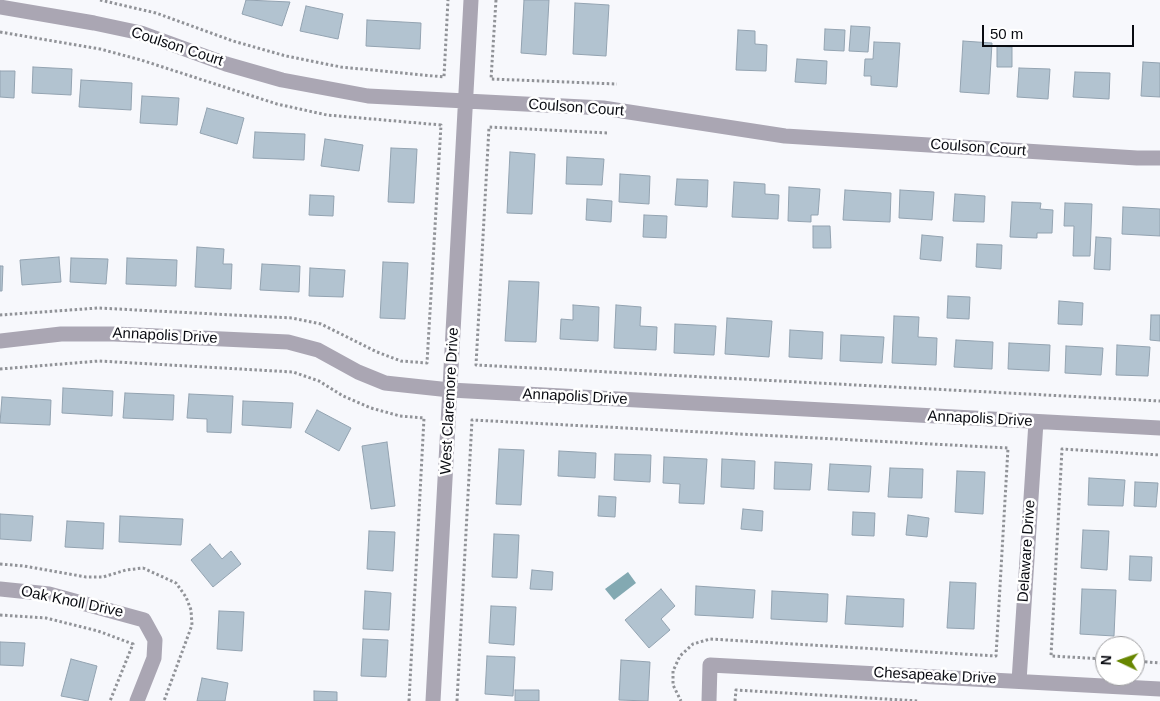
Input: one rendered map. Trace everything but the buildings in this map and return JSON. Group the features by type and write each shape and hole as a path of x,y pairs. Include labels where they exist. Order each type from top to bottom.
{"street":[{"name":"West Claremore Drive","path":"433,701 471,0"},
{"name":"Coulson Court","path":"0,8 94,23 141,33 226,64 282,80 368,96 603,108 785,136 1160,158"},
{"name":"Annapolis Drive","path":"0,341 61,334 106,334 288,342 318,350 358,372 385,384 450,390 1160,428"},
{"name":"Delaware Drive","path":"1019,681 1036,422"},
{"name":"Oak Knoll Drive","path":"0,589 49,594 144,620 154,640 154,658 137,701"},
{"name":"Chesapeake Drive","path":"709,701 710,665 1160,689"}],"path":[{"path":"100,0 156,13 233,41 286,56 341,67 444,77 448,0"},
{"path":"496,0 491,79 617,84"},
{"path":"0,32 54,40 140,60 277,104 362,119 441,125 427,363 401,361 321,324 292,318 98,308 0,315"},
{"path":"607,132 488,127 476,365 1160,401"},
{"path":"0,369 99,361 294,372 320,381 343,396 371,408 400,416 424,418 409,701"},
{"path":"457,701 472,420 1008,448 996,656 710,639 693,644 680,656 676,663 673,671 673,686 681,701"},
{"path":"1095,659 1051,656 1062,449 1160,455"},
{"path":"0,615 46,618 98,631 133,644 110,701"},
{"path":"1145,662 1160,663"},
{"path":"735,701 736,690 919,701"}],"water":[{"path":"628,572 636,583 614,600 605,589"}]}
